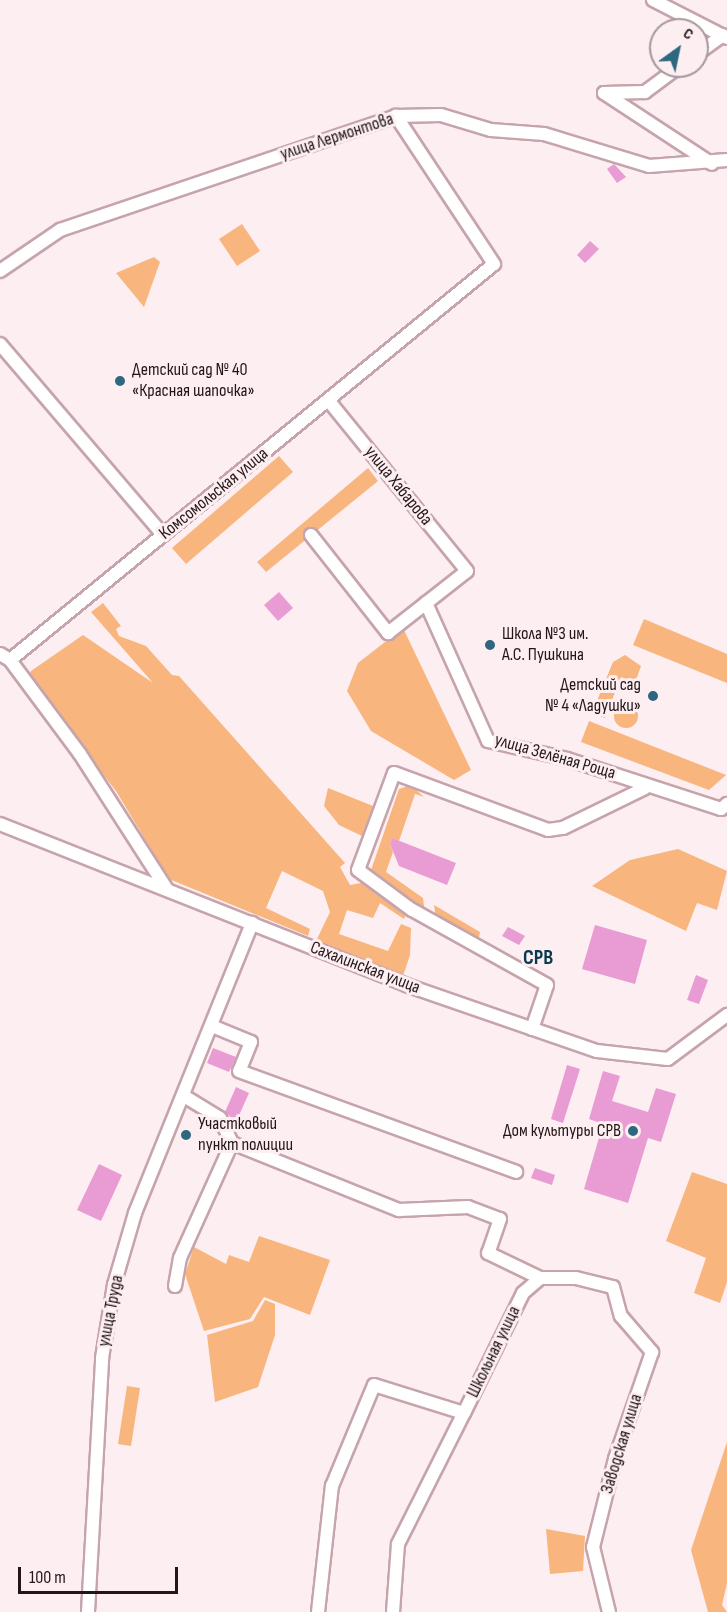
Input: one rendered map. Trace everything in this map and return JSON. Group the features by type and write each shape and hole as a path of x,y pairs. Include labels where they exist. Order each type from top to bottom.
{"street":[{"path":"653,0 725,36"},
{"path":"709,46 725,36"},
{"path":"664,78 645,92 604,93 712,164"},
{"name":"улица Лермонтова","path":"0,271 60,230 396,116 441,115 491,130 544,134 649,166 712,164 727,160"},
{"name":"Комсомольская улица","path":"166,888 80,754 5,657 163,535 494,264 396,116"},
{"path":"0,344 163,535"},
{"name":"улица Хабарова","path":"328,400 467,571 426,603"},
{"path":"311,535 388,633 426,603"},
{"name":"улица Зелёная Роща","path":"426,603 488,741 567,759 645,788 721,809 727,804"},
{"path":"532,1029 547,985 412,910 358,870 394,773 548,830 563,828 645,788"},
{"name":"Сахалинская улица","path":"0,824 532,1029 597,1050 659,1059 699,1039 727,1015"},
{"name":"улица Труда","path":"88,1612 102,1358 114,1285 135,1213 252,923"},
{"path":"212,1026 251,1042 240,1071 516,1172"},
{"path":"184,1096 220,1118 232,1143 399,1210 468,1208 500,1219 488,1253 540,1278"},
{"path":"175,1286 180,1258 232,1143"},
{"name":"Заводская улица","path":"540,1278 576,1278 613,1287 621,1316 651,1352 615,1459 592,1547 609,1612"},
{"name":"Школьная улица","path":"318,1612 332,1486 374,1385 464,1413 523,1293 540,1278"},
{"path":"393,1612 398,1544 464,1413"}],"shaded area":[{"path":"242,224 260,251 237,266 219,239"},
{"path":"154,257 160,262 144,307 116,273"},
{"path":"279,456 293,472 186,564 172,548"},
{"path":"368,468 378,481 266,572 257,562"},
{"path":"103,603 121,626 116,629 119,636 146,646 172,675 179,676 345,863 340,867 350,885 361,883 408,911 404,919 380,903 373,918 347,910 339,934 388,951 401,924 411,928 410,955 403,976 315,943 330,912 323,891 282,871 266,908 310,929 308,936 169,879 116,791 28,677 31,671 83,635 153,683 91,612"},
{"path":"644,619 727,654 727,683 633,645"},
{"path":"403,628 471,770 454,780 371,731 347,691 358,663"},
{"path":"625,655 641,666 635,683 621,677 605,718 592,713 613,662"},
{"path":"626,704 635,707 638,716 635,725 626,728 617,725 614,716 617,707"},
{"path":"589,721 726,775 709,790 581,742"},
{"path":"411,785 424,797 415,794 399,841 392,838 390,844 393,852 386,872 423,898 425,913 370,873 399,789"},
{"path":"328,788 373,806 362,836 339,825 324,806"},
{"path":"678,849 727,871 717,910 697,903 686,931 592,886 630,860"},
{"path":"434,905 480,932 478,943 436,919"},
{"path":"692,1172 727,1184 727,1282 720,1303 694,1293 706,1258 666,1241"},
{"path":"259,1236 330,1260 310,1315 264,1297 250,1319 204,1331 185,1274 194,1247 226,1264 229,1255 249,1262"},
{"path":"265,1300 275,1304 275,1335 258,1387 215,1402 207,1335 253,1321"},
{"path":"127,1386 140,1388 131,1446 118,1444"},
{"path":"727,1442 727,1583 722,1605 727,1612 708,1612 691,1550"},
{"path":"546,1529 585,1536 583,1571 550,1574"}],"building":[{"path":"614,164 626,177 617,183 607,169"},
{"path":"590,241 599,249 585,263 577,255"},
{"path":"279,592 293,608 278,621 264,605"},
{"path":"392,838 456,863 447,885 399,866 390,844"},
{"path":"595,925 647,940 635,984 582,969"},
{"path":"508,927 525,936 519,945 502,936"},
{"path":"696,975 708,980 699,1004 687,1000"},
{"path":"213,1048 236,1057 229,1072 207,1063"},
{"path":"567,1065 580,1069 563,1123 551,1119"},
{"name":"Дом культуры СРВ","path":"603,1071 620,1076 612,1101 648,1112 656,1088 676,1094 661,1142 648,1138 628,1203 584,1189 603,1124 589,1119"},
{"path":"236,1087 249,1093 236,1122 225,1112"},
{"path":"99,1164 122,1175 101,1221 77,1210"},
{"path":"535,1168 555,1175 552,1185 531,1178"}],"place":[{"name":"Детский сад № 40 «Красная шапочка»","path":"120,381"},
{"name":"Школа №3 им. А.С. Пушкина","path":"490,645"},
{"name":"Детский сад № 4 «Ладушки»","path":"653,696"},
{"name":"Дом культуры СРВ","path":"633,1131"},
{"name":"Участковый пункт полиции","path":"186,1135"}],"district":[{"name":"СРВ","path":"538,958"}]}
